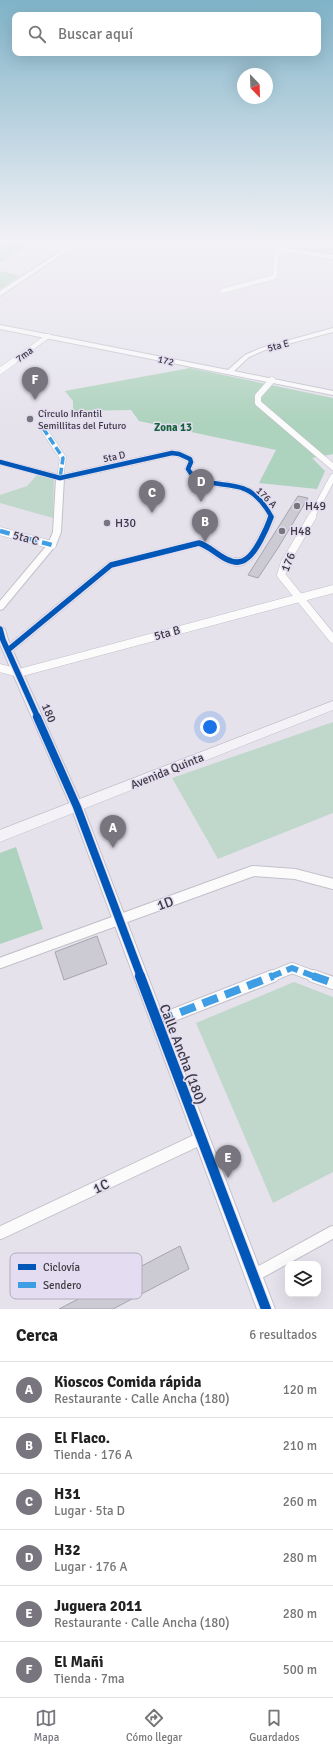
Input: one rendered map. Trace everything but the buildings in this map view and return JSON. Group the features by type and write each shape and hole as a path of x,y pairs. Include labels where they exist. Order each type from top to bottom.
{"main road":[{"name":"Avenida Quinta","path":"0,836 77,807 333,705"}],"street":[{"name":"172","path":"0,327 333,393"},
{"name":"5ta E","path":"230,372 247,356 263,349 333,330"},
{"name":"7ma","path":"0,371 48,336"},
{"path":"272,380 258,396 258,403 333,467"},
{"path":"0,607 52,545 57,532 60,478 63,458 43,428"},
{"name":"5ta D","path":"60,478 172,453"},
{"name":"176 A","path":"8,650 111,565 199,543 208,545 217,554 228,560 240,562 248,559 269,524 271,516 259,501 244,488 194,478 188,471 188,467 191,462 190,459 179,454 172,453"},
{"path":"0,462 60,478"},
{"name":"176","path":"333,477 285,563 281,575 301,597 333,639"},
{"name":"5ta C","path":"0,531 52,545"},
{"name":"5ta B","path":"0,668 19,673 333,589"},
{"name":"180","path":"0,629 77,807"},
{"name":"Calle Ancha (180)","path":"77,807 266,1309"},
{"name":"1D","path":"0,963 253,871 289,873 333,884"},
{"path":"158,1021 292,968 333,983"},
{"name":"1C","path":"0,1234 202,1138"},
{"path":"254,1276 333,1232"}],"green space":[{"path":"190,368 333,398 333,454 312,458 325,471 317,489 259,483 276,450 139,421 131,410 73,411 73,401 65,391"},
{"path":"37,475 54,479 53,518 0,503 0,495 27,486"},
{"path":"333,722 333,813 218,859 172,778"},
{"path":"16,847 43,929 0,944 0,853"},
{"path":"294,982 333,997 333,1172 273,1203 196,1023"}],"marked path":[{"path":"43,428 63,458 60,478"},
{"path":"0,531 52,545"},
{"path":"158,1021 292,968 333,983"}],"cycle path":[{"path":"0,462 60,478 172,453 179,454 190,459 191,462 188,466 188,470 191,474 197,478 247,490 259,500 271,516 253,552 247,559 240,562 231,561 207,546 199,543 111,565 8,650"},
{"path":"0,629 3,640 77,807 266,1309"}],"place":[{"name":"El Mañi","path":"35,400"},
{"name":"Círculo Infantil Semillitas del Futuro","path":"30,419"},
{"name":"H32","path":"201,502"},
{"name":"H49","path":"297,506"},
{"name":"H31","path":"152,513"},
{"name":"H30","path":"107,523"},
{"name":"H48","path":"282,531"},
{"name":"El Flaco.","path":"205,542"},
{"name":"Kioscos Comida rápida","path":"113,848"},
{"name":"Juguera 2011","path":"228,1178"}],"district":[{"name":"Zona 13","path":"173,427"}]}
